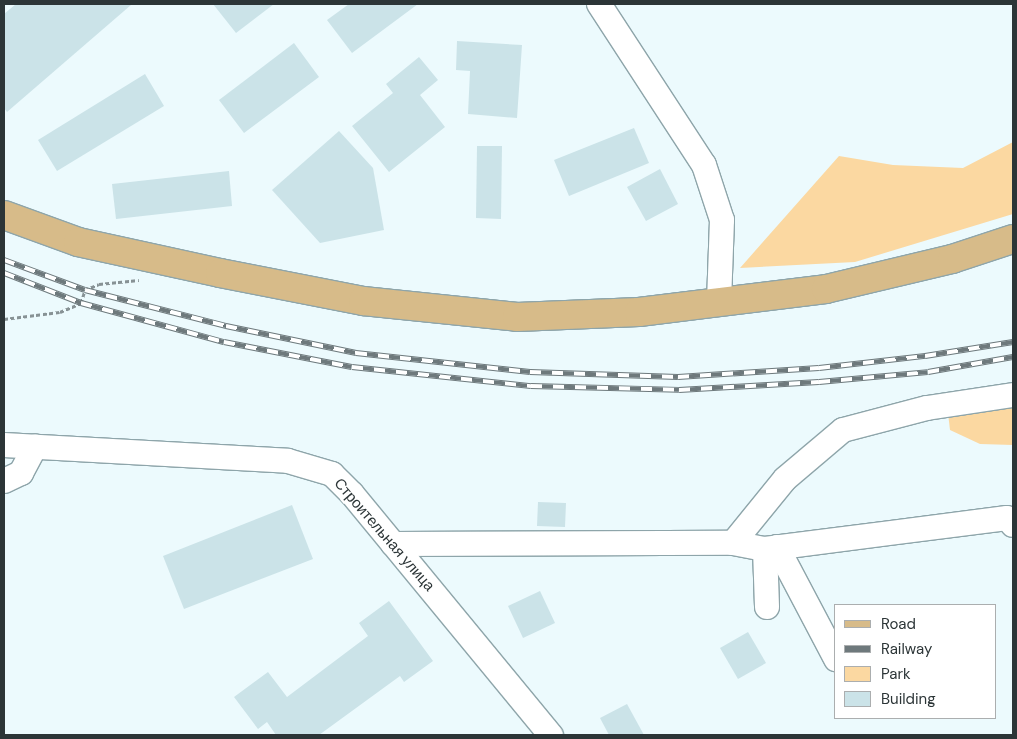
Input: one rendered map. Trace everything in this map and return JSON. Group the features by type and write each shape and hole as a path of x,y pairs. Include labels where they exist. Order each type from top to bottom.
{"main road":[{"path":"4,215 78,242 167,262 363,301 517,317 639,312 826,289 952,258 1013,239"}],"street":[{"path":"600,4 704,165 722,220 718,303"},
{"path":"733,544 785,479 843,430 927,408 1013,395"},
{"name":"Строительная улица","path":"4,445 288,461 332,474 352,494 551,735"},
{"path":"4,481 21,473 35,447"},
{"path":"393,544 733,544 771,548 1010,521"},
{"path":"767,607 771,548"},
{"path":"771,548 834,656"}],"path":[{"path":"4,319 60,312 82,303 85,290 99,284 137,281 167,262"}],"green space":[{"path":"1013,142 1013,214 855,262 740,268 839,156 893,165 963,168"},
{"path":"1013,405 1013,445 980,444 950,430 948,413"}],"building":[{"path":"16,4 131,5 7,112 4,108 4,14"},
{"path":"213,4 274,4 236,33"},
{"path":"349,4 418,4 352,53 327,20"},
{"path":"457,41 522,45 517,118 468,114 470,71 456,70"},
{"path":"294,43 319,77 244,133 219,100"},
{"path":"419,57 438,80 420,95 445,127 389,172 352,126 393,93 386,84"},
{"path":"145,74 164,106 57,171 38,140"},
{"path":"634,128 649,163 569,196 554,160"},
{"path":"339,131 373,168 384,230 320,243 272,190"},
{"path":"477,146 502,146 501,219 476,218"},
{"path":"660,169 678,204 646,221 627,187"},
{"path":"229,171 232,206 116,219 112,184"},
{"path":"538,502 566,503 565,527 537,526"},
{"path":"292,505 313,559 184,609 163,556"},
{"path":"540,591 555,623 523,638 508,606"},
{"path":"389,601 433,661 404,682 400,676 319,735 276,735 267,722 258,729 234,697 268,672 287,697 368,636 359,623"},
{"path":"748,632 766,663 738,679 720,648"},
{"path":"627,704 644,735 609,735 600,718"}],"railway":[{"path":"4,260 85,290 226,326 356,353 530,372 678,377 819,368 925,356 1013,342"},
{"path":"4,273 81,303 224,342 352,367 531,386 679,390 819,382 928,372 1013,357"}]}
